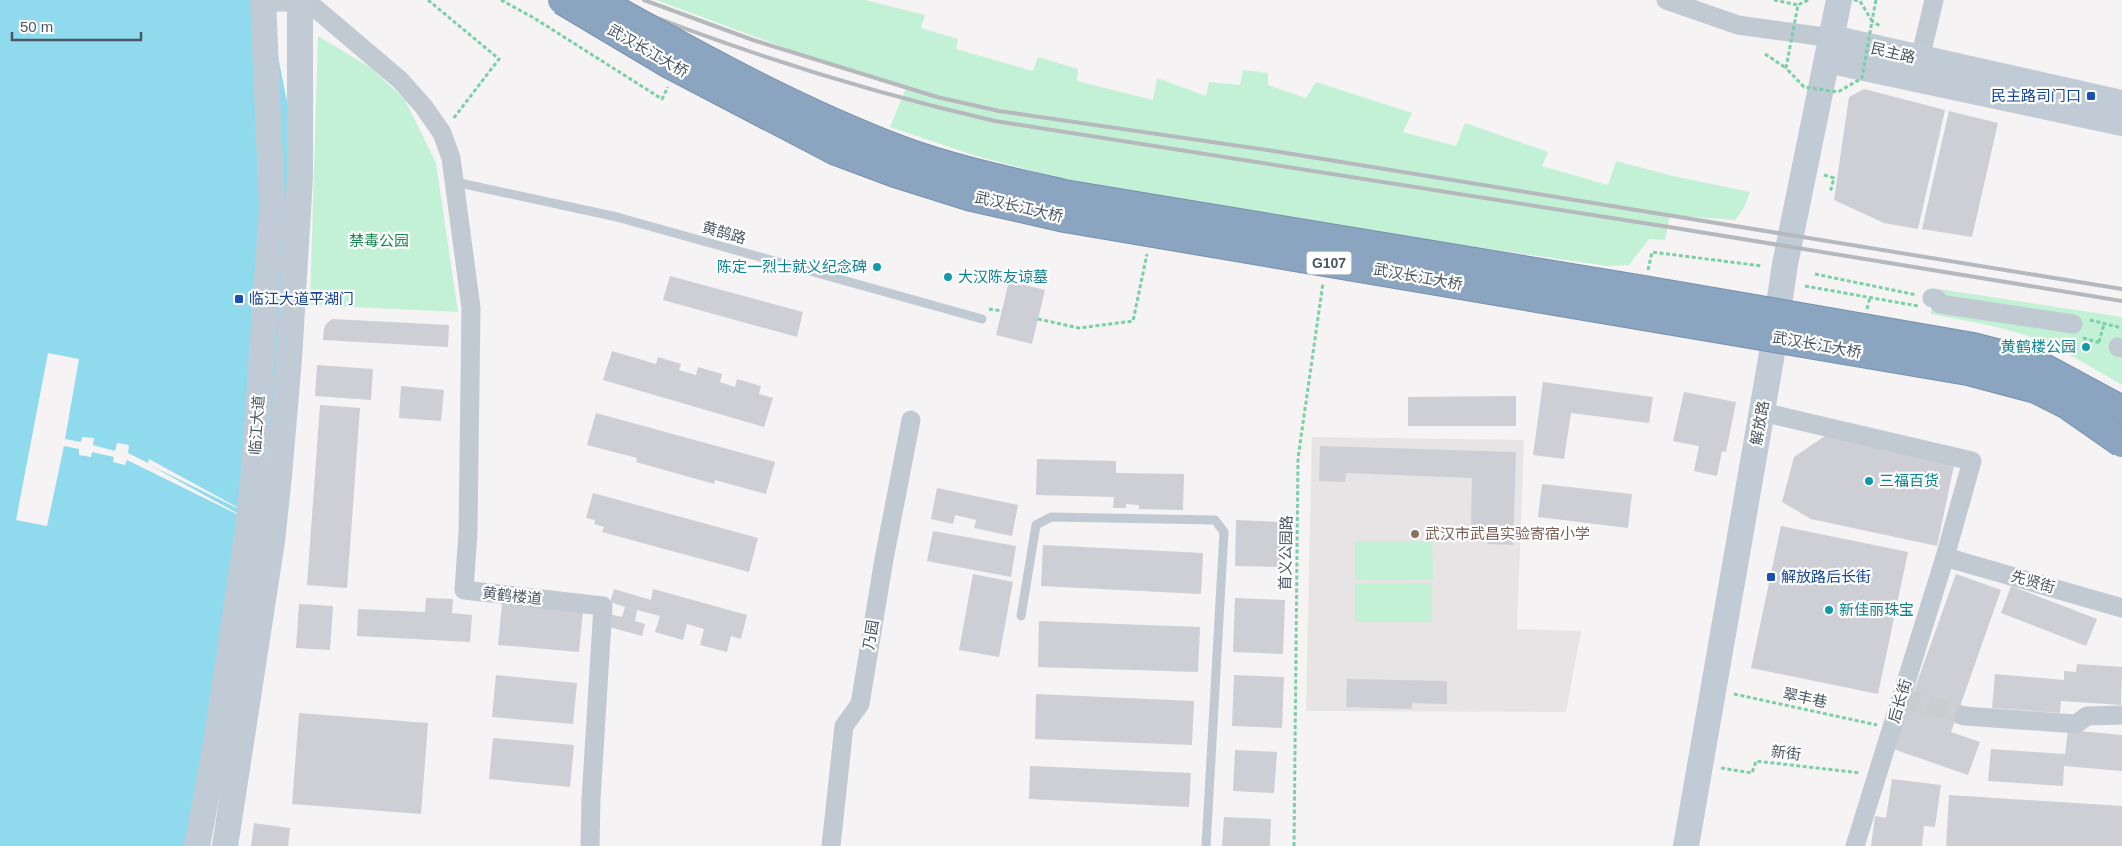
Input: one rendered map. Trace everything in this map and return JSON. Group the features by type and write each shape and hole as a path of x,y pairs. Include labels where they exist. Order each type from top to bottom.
{"highway":[{"name":"武汉长江大桥","path":"562,0 678,69 836,151 895,173 978,198 1065,218 1968,371 2036,389 2066,404 2122,443"},
{"name":"武汉长江大桥","path":"597,0 730,74 840,126 904,151 972,173 1064,194 1907,335 2002,355 2044,368 2122,410"}],"main road":[{"name":"解放路","path":"1686,846 1762,412 1785,264 1839,0"},
{"name":"临江大道","path":"198,846 215,750 247,537 261,358 272,207 263,1"},
{"name":"临江大道","path":"224,846 240,755 272,542 289,359 300,177 300,1"},
{"name":"民主路","path":"1829,49 1920,59 2122,103"},
{"name":"民主路","path":"1829,49 2122,123"},
{"path":"261,358 289,359"}],"street":[{"name":"民主路","path":"1666,0 1738,25 1829,49"},
{"path":"1920,59 1934,0"},
{"path":"263,1 300,1 314,7 400,80 424,107 442,133 451,158 455,182"},
{"name":"黄鹤楼道","path":"455,182 472,308 468,532 464,590 602,606 590,846"},
{"path":"1934,303 2079,327"},
{"name":"后长街","path":"1762,412 1972,461 1945,557 1855,846"},
{"name":"乃园","path":"831,846 844,726 860,704 884,559 911,420"},
{"name":"先贤街","path":"1945,557 2122,608"},
{"path":"1965,716 2076,724 2087,716 2122,715"}],"lane":[{"name":"黄鹄路","path":"455,182 617,217 982,319"},
{"path":"1022,616 1036,525 1050,517 1215,520 1224,532 1206,846"}],"path":[{"path":"428,0 499,59 442,133"},
{"path":"501,0 534,18 662,99 678,69"},
{"path":"1774,0 1798,5 1808,0"},
{"path":"1854,0 1860,1 1872,21 1886,31"},
{"path":"1765,54 1786,68 1804,87 1838,92 1862,78 1876,0"},
{"path":"1786,68 1798,5"},
{"path":"1824,175 1834,178 1830,193"},
{"path":"1038,319 1079,328 1133,321 1152,233"},
{"path":"1644,290 1652,252 1762,266"},
{"name":"首义公园路","path":"1294,846 1298,458 1326,262"},
{"path":"1815,274 1934,303"},
{"path":"1806,286 1934,303"},
{"path":"2079,327 2104,324 2122,328"},
{"path":"2099,342 2104,324"},
{"path":"2079,327 2099,342 2120,347"},
{"name":"翠丰巷","path":"1714,690 1891,728"},
{"name":"新街","path":"1700,765 1752,773 1756,761 1877,775"}],"shaded area":[{"name":"武汉市武昌实验寄宿小学","path":"1312,437 1524,440 1517,629 1581,631 1566,712 1306,711"}],"green space":[{"path":"656,0 865,0 925,15 921,28 958,39 956,49 1033,71 1038,57 1078,69 1077,81 1153,100 1157,78 1206,96 1209,82 1240,85 1243,70 1268,73 1268,85 1306,98 1316,82 1412,113 1403,132 1456,146 1465,123 1548,152 1542,166 1608,185 1616,161 1673,176 1750,192 1744,208 1735,220 1670,215 1665,240 1649,239 1629,265 1608,266 1427,240 1075,182 976,156 890,127 906,88 802,54"},
{"name":"禁毒公园","path":"318,36 371,68 405,100 436,163 458,312 310,305"},
{"name":"黄鹤楼公园","path":"1932,288 2122,317 2122,385 2062,351 2025,335 2014,331 1931,314"},
{"path":"1355,541 1432,541 1433,579 1355,580"},
{"path":"1432,583 1432,622 1355,622 1355,584"}],"water":[{"path":"0,0 274,0 275,41 294,137 274,420 193,846 0,846"}],"pier":[{"path":"48,353 79,359 65,439 81,442 82,437 94,438 93,445 115,451 117,443 129,445 128,453 148,463 149,459 257,518 148,464 257,524 127,460 125,465 113,462 114,457 92,452 91,457 79,455 79,449 64,446 47,526 16,520"}],"building":[{"path":"1864,89 1945,110 1918,229 1884,223 1834,200 1849,97"},
{"path":"1949,111 1998,123 1972,237 1922,229"},
{"path":"670,276 803,312 797,337 663,300"},
{"path":"1009,281 1045,290 1032,344 996,335"},
{"path":"332,319 449,325 448,347 323,340 326,324"},
{"path":"612,351 656,364 658,357 681,364 679,370 696,375 698,367 722,374 720,382 735,387 737,379 761,386 759,394 773,398 764,427 603,380"},
{"path":"317,365 373,369 371,400 315,396"},
{"path":"1543,382 1653,397 1649,423 1571,413 1564,459 1533,455"},
{"path":"401,386 444,390 441,421 399,418"},
{"path":"1684,392 1736,402 1726,452 1722,451 1717,476 1694,471 1699,446 1673,441"},
{"path":"1516,396 1516,426 1408,426 1408,397"},
{"path":"320,405 360,408 347,588 307,585"},
{"path":"596,413 775,462 766,494 715,480 714,484 636,462 637,458 587,445"},
{"name":"三福百货","path":"1828,434 1955,461 1937,546 1811,519 1782,502 1794,457"},
{"path":"1320,446 1516,452 1513,545 1487,544 1488,535 1473,533 1471,527 1472,478 1346,473 1345,482 1319,481"},
{"path":"1037,459 1116,461 1116,473 1184,474 1183,510 1139,509 1139,505 1126,504 1126,508 1113,508 1114,497 1036,495"},
{"path":"1542,484 1632,494 1628,528 1538,517"},
{"path":"937,488 1018,505 1012,536 974,528 976,520 955,515 953,524 931,519"},
{"path":"593,493 758,538 749,572 602,532 604,527 594,524 595,520 586,518"},
{"path":"1236,520 1281,522 1280,567 1235,566"},
{"name":"新佳丽珠宝","path":"1781,526 1908,552 1878,694 1751,668"},
{"path":"933,531 1016,546 1011,577 927,561"},
{"path":"1043,545 1203,553 1201,594 1041,586"},
{"path":"973,574 1013,582 999,657 959,650"},
{"path":"1956,574 2001,590 1951,732 1980,742 1968,775 1893,749"},
{"path":"2011,586 2097,619 2086,646 2001,613"},
{"path":"614,589 651,600 653,589 747,615 741,639 731,636 727,652 700,645 704,629 687,624 683,640 655,632 660,616 637,610 635,621 645,624 642,636 606,626 609,614 622,617 625,607 610,602"},
{"path":"426,598 453,599 452,613 472,615 470,642 357,636 358,609 425,612"},
{"path":"1235,598 1285,600 1283,654 1233,652"},
{"path":"299,604 333,606 330,650 296,648"},
{"path":"502,604 583,611 579,652 498,645"},
{"path":"1039,621 1200,627 1198,672 1038,667"},
{"path":"2077,664 2122,667 2121,705 2061,701 2060,713 1992,708 1995,674 2064,680 2064,671 2076,672"},
{"path":"496,675 577,683 573,724 492,717"},
{"path":"1234,675 1284,677 1282,728 1232,726"},
{"path":"1347,679 1447,681 1447,704 1412,703 1412,709 1346,707"},
{"path":"1036,694 1194,701 1192,745 1035,739"},
{"path":"299,713 428,723 421,814 292,804"},
{"path":"2068,730 2122,735 2122,771 2064,766 2063,786 1988,781 1991,749 2065,754"},
{"path":"493,738 574,745 570,787 489,779"},
{"path":"1235,750 1277,752 1274,793 1233,791"},
{"path":"1030,766 1191,773 1189,807 1029,799"},
{"path":"1892,779 1941,785 1935,827 1924,826 1922,846 1871,846 1875,816 1886,818"},
{"path":"1949,795 2122,806 2122,846 1946,846"},
{"path":"1224,817 1271,819 1270,846 1222,846"},
{"path":"254,823 290,828 288,846 251,846"}],"tunnel":[{"path":"1901,698 1965,716"}],"railway":[{"path":"611,0 705,36 800,68 849,83 995,121 1669,227 2122,301"},
{"path":"644,0 753,40 937,97 999,111 1280,152 2122,289"}],"place":[{"name":"民主路司门口","path":"2091,96"},
{"name":"陈定一烈士就义纪念碑","path":"877,267"},
{"name":"大汉陈友谅墓","path":"948,277"},
{"name":"临江大道平湖门","path":"239,299"},
{"name":"黄鹤楼公园","path":"2086,347"},
{"name":"三福百货","path":"1869,481"},
{"name":"武汉市武昌实验寄宿小学","path":"1415,534"},
{"name":"解放路后长街","path":"1771,577"},
{"name":"新佳丽珠宝","path":"1829,610"}]}
